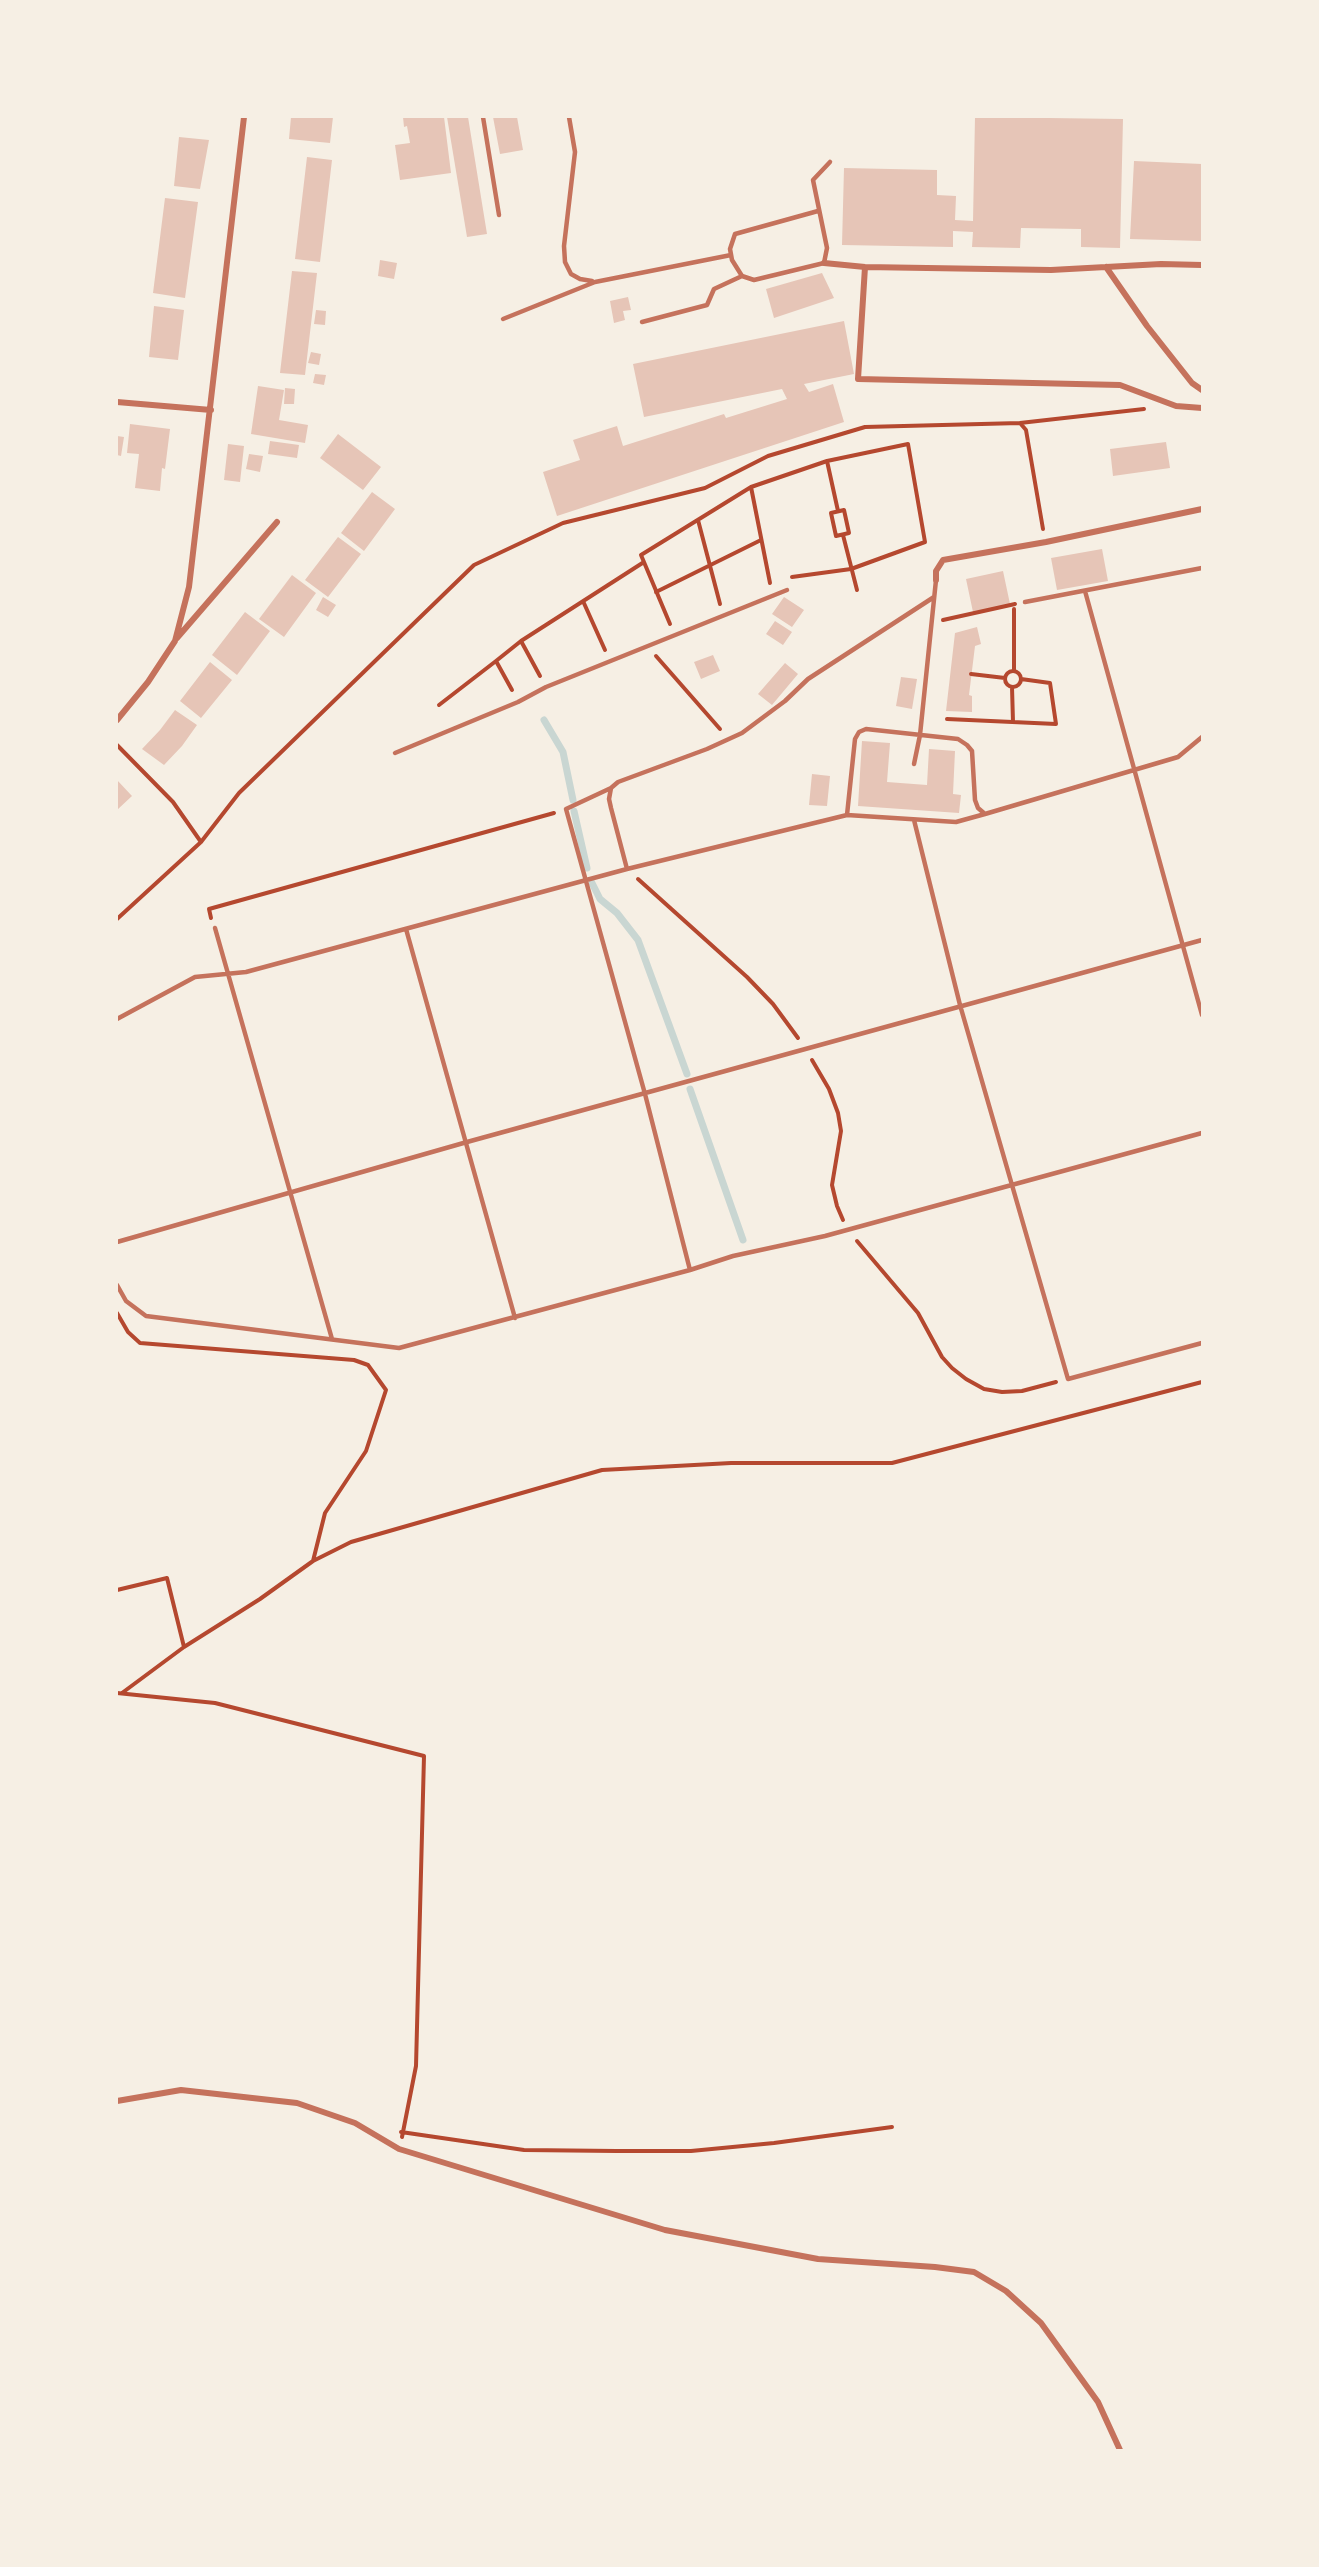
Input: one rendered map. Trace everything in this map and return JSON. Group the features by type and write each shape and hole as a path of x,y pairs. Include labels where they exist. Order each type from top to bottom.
{"street":[{"path":"175,641 189,587 244,117"},
{"path":"824,263 866,267 1051,270 1202,265"},
{"path":"866,267 858,379 1120,386 1176,406 1202,408"},
{"path":"1106,267 1147,326 1192,383 1202,390"},
{"path":"117,402 211,410"},
{"path":"936,580 936,571 943,560 1046,542 1202,510"},
{"path":"117,720 148,682 175,641 278,522"},
{"path":"117,2101 181,2090 297,2103 356,2122 399,2149 665,2230 818,2259 974,2272 1006,2291 1041,2323 1098,2402 1120,2450"}],"lane":[{"path":"483,117 499,215"},
{"path":"569,117 575,152 564,246 565,262 571,274 580,279 595,282"},
{"path":"642,322 707,305 714,289 742,276 754,280 824,263 826,248 813,180 830,162"},
{"path":"742,276 731,255 731,240 735,234 818,211"},
{"path":"503,319 595,282 731,255"},
{"path":"1024,602 1202,568"},
{"path":"914,764 920,735 936,580"},
{"path":"395,753 518,702 546,687 788,590"},
{"path":"1085,591 1202,1015"},
{"path":"690,1270 645,1094 566,809 611,788 618,782 729,739 762,719 808,679 934,597"},
{"path":"847,815 855,739 859,732 866,729 958,739 968,745 972,751 975,800 978,808 985,814"},
{"path":"117,1018 195,977 246,972 627,868 847,815 956,822 1178,757 1202,738"},
{"path":"611,788 610,808 627,868"},
{"path":"914,820 960,1005 1068,1378 1202,1343"},
{"path":"215,928 332,1339"},
{"path":"406,929 515,1318"},
{"path":"117,1242 466,1142 1202,940"},
{"path":"117,1285 126,1301 146,1316 399,1348 690,1270 733,1256 848,1230 1202,1133"}],"path":[{"path":"117,919 201,842 239,794 474,565 563,523 705,488 768,456 865,427 1020,423 1176,406"},
{"path":"1020,423 1026,430 1046,542"},
{"path":"675,635 641,555 751,487 827,461 908,444 925,542 851,569 788,577"},
{"path":"827,461 838,511"},
{"path":"751,487 773,596"},
{"path":"844,510 849,534 843,535 836,536 831,513 844,510"},
{"path":"698,520 723,616"},
{"path":"843,535 857,590"},
{"path":"657,592 761,540"},
{"path":"439,705 521,641 644,562"},
{"path":"770,583 779,580"},
{"path":"583,602 610,661"},
{"path":"931,622 1024,602"},
{"path":"1014,604 1014,671"},
{"path":"521,641 546,687"},
{"path":"651,645 656,657 729,739"},
{"path":"496,661 518,702"},
{"path":"1012,687 1008,685 1005,678 1007,673 1014,671 1021,679"},
{"path":"971,674 1005,678"},
{"path":"1012,687 1017,685 1021,679"},
{"path":"947,719 1056,724 1050,683 1021,679"},
{"path":"1012,687 1013,722"},
{"path":"117,745 173,802 201,842"},
{"path":"215,928 208,909 566,809"},
{"path":"627,868 747,977 773,1004 806,1048 829,1089 838,1113 841,1131 832,1185 837,1206 848,1230 918,1313 942,1357 966,1380 984,1389 1002,1392 1022,1391 1068,1378"},
{"path":"117,1312 128,1332 140,1343 354,1360 368,1365 386,1390 366,1451 326,1513 314,1548 313,1561"},
{"path":"119,1693 313,1561 351,1542 602,1470 731,1463 892,1462 1202,1382"},
{"path":"117,1590 167,1578 184,1647"},
{"path":"119,1693 215,1703 424,1756 416,2066 399,2149"},
{"path":"377,2136 403,2132 524,2150 691,2151 774,2144 892,2127"}],"building":[{"path":"291,117 333,117 330,143 289,139"},
{"path":"403,117 444,117 451,173 400,180 395,145 410,143"},
{"path":"447,117 468,117 487,234 467,237"},
{"path":"493,117 517,117 523,150 500,154"},
{"path":"975,117 1123,119 1120,248 1081,247 1081,229 1021,228 1020,248 972,247 973,232 953,231 953,247 842,245 844,168 937,170 937,195 956,196 955,220 973,221"},
{"path":"179,137 209,140 200,189 174,186"},
{"path":"307,157 332,160 320,262 295,259"},
{"path":"1134,161 1202,164 1202,241 1130,239"},
{"path":"165,198 198,202 185,298 153,293"},
{"path":"380,260 397,263 394,279 378,276"},
{"path":"292,271 317,273 305,375 280,373"},
{"path":"822,273 834,298 774,318 766,289"},
{"path":"628,297 631,310 623,311 625,320 614,323 610,301"},
{"path":"154,306 184,310 178,360 149,357"},
{"path":"316,310 326,311 325,325 314,324"},
{"path":"844,321 854,374 804,384 809,392 833,384 844,422 557,516 543,472 580,460 573,440 617,426 623,446 724,414 726,418 787,399 782,389 644,417 633,364"},
{"path":"311,352 321,354 319,365 308,363"},
{"path":"315,374 326,375 324,385 313,383"},
{"path":"258,386 284,390 279,420 308,425 305,443 251,434"},
{"path":"285,388 295,389 294,404 284,404"},
{"path":"130,424 170,429 160,491 135,488 139,454 127,453"},
{"path":"338,434 381,467 363,490 320,458"},
{"path":"117,436 124,437 121,456 117,455"},
{"path":"270,441 299,445 297,458 268,454"},
{"path":"1166,442 1170,468 1113,476 1110,449"},
{"path":"228,444 244,446 240,482 224,480"},
{"path":"249,454 263,456 260,472 246,469"},
{"path":"372,492 395,509 364,551 341,533"},
{"path":"338,537 361,554 328,597 305,580"},
{"path":"1102,549 1108,581 1057,590 1051,558"},
{"path":"1003,571 1010,604 973,612 966,579"},
{"path":"292,575 316,593 284,637 259,619"},
{"path":"323,597 336,605 328,617 316,610"},
{"path":"784,597 804,610 792,627 772,614"},
{"path":"245,612 270,631 237,675 212,655"},
{"path":"775,621 792,632 783,645 766,634"},
{"path":"977,627 981,644 975,646 969,695 972,696 972,712 946,711 955,633"},
{"path":"713,655 720,671 701,679 694,662"},
{"path":"210,662 232,680 201,718 180,701"},
{"path":"785,663 798,674 772,705 758,694"},
{"path":"901,677 917,679 912,709 896,706"},
{"path":"175,710 197,725 164,765 142,749"},
{"path":"862,741 890,743 887,782 927,785 929,749 955,751 953,794 961,795 959,813 858,806"},
{"path":"812,774 830,776 827,806 809,805"},
{"path":"117,780 132,796 117,810"}],"waterway":[{"path":"544,720 563,752 573,800"},
{"path":"574,811 587,868"},
{"path":"592,883 600,899 617,913 638,940 687,1074"},
{"path":"690,1089 743,1240"}]}
